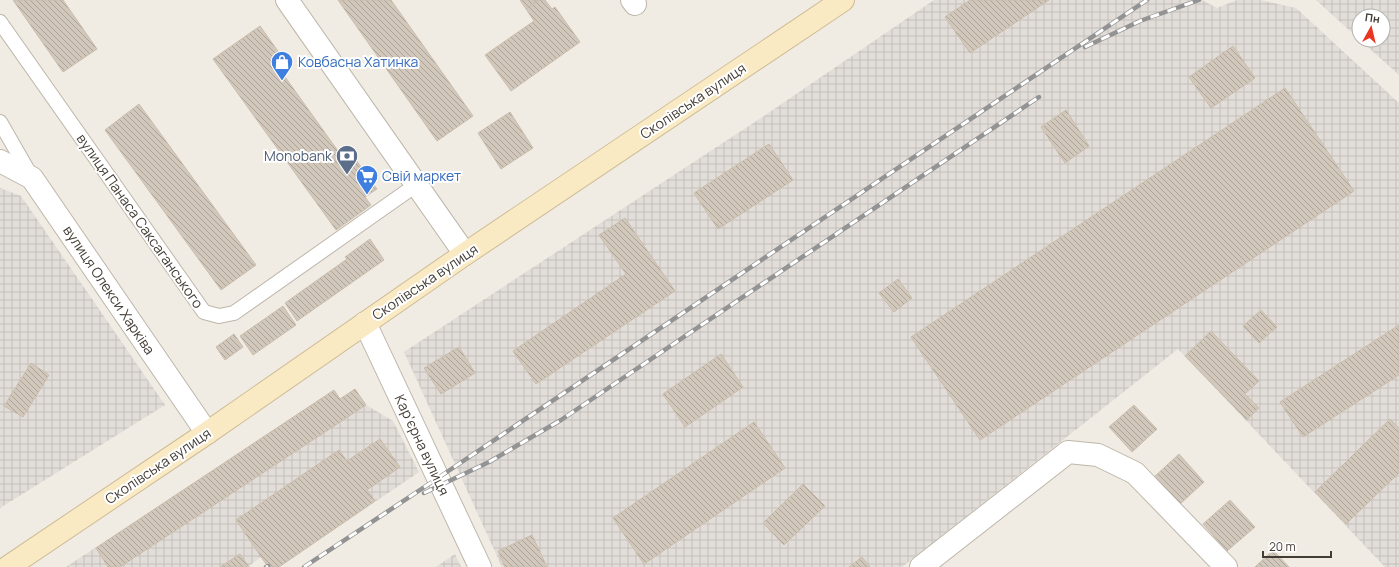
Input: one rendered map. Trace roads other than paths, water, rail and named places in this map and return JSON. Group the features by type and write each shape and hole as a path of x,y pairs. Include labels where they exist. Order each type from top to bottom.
{"street":[{"path":"286,0 465,254"},
{"name":"Сколівська вулиця","path":"8,567 207,433 465,254 844,0"},
{"name":"вулиця Олекси Харківа","path":"0,161 32,178 207,433"},
{"name":"Карʼєрна вулиця","path":"365,323 480,567"},
{"path":"921,567 1068,452 1098,455 1135,473 1226,567"}],"lane":[{"name":"вулиця Панаса Саксаганського","path":"0,22 204,312 219,316 234,313 416,185"},
{"path":"0,122 32,178"}],"railway":[{"path":"304,567 1147,0"},
{"path":"1085,47 1140,21 1199,0"},
{"path":"424,493 489,462 561,420 1039,97"}],"place":[{"name":"Ковбасна Хатинка","path":"282,82"},
{"name":"Monobank","path":"347,176"},
{"name":"Свій маркет","path":"367,196"}]}
